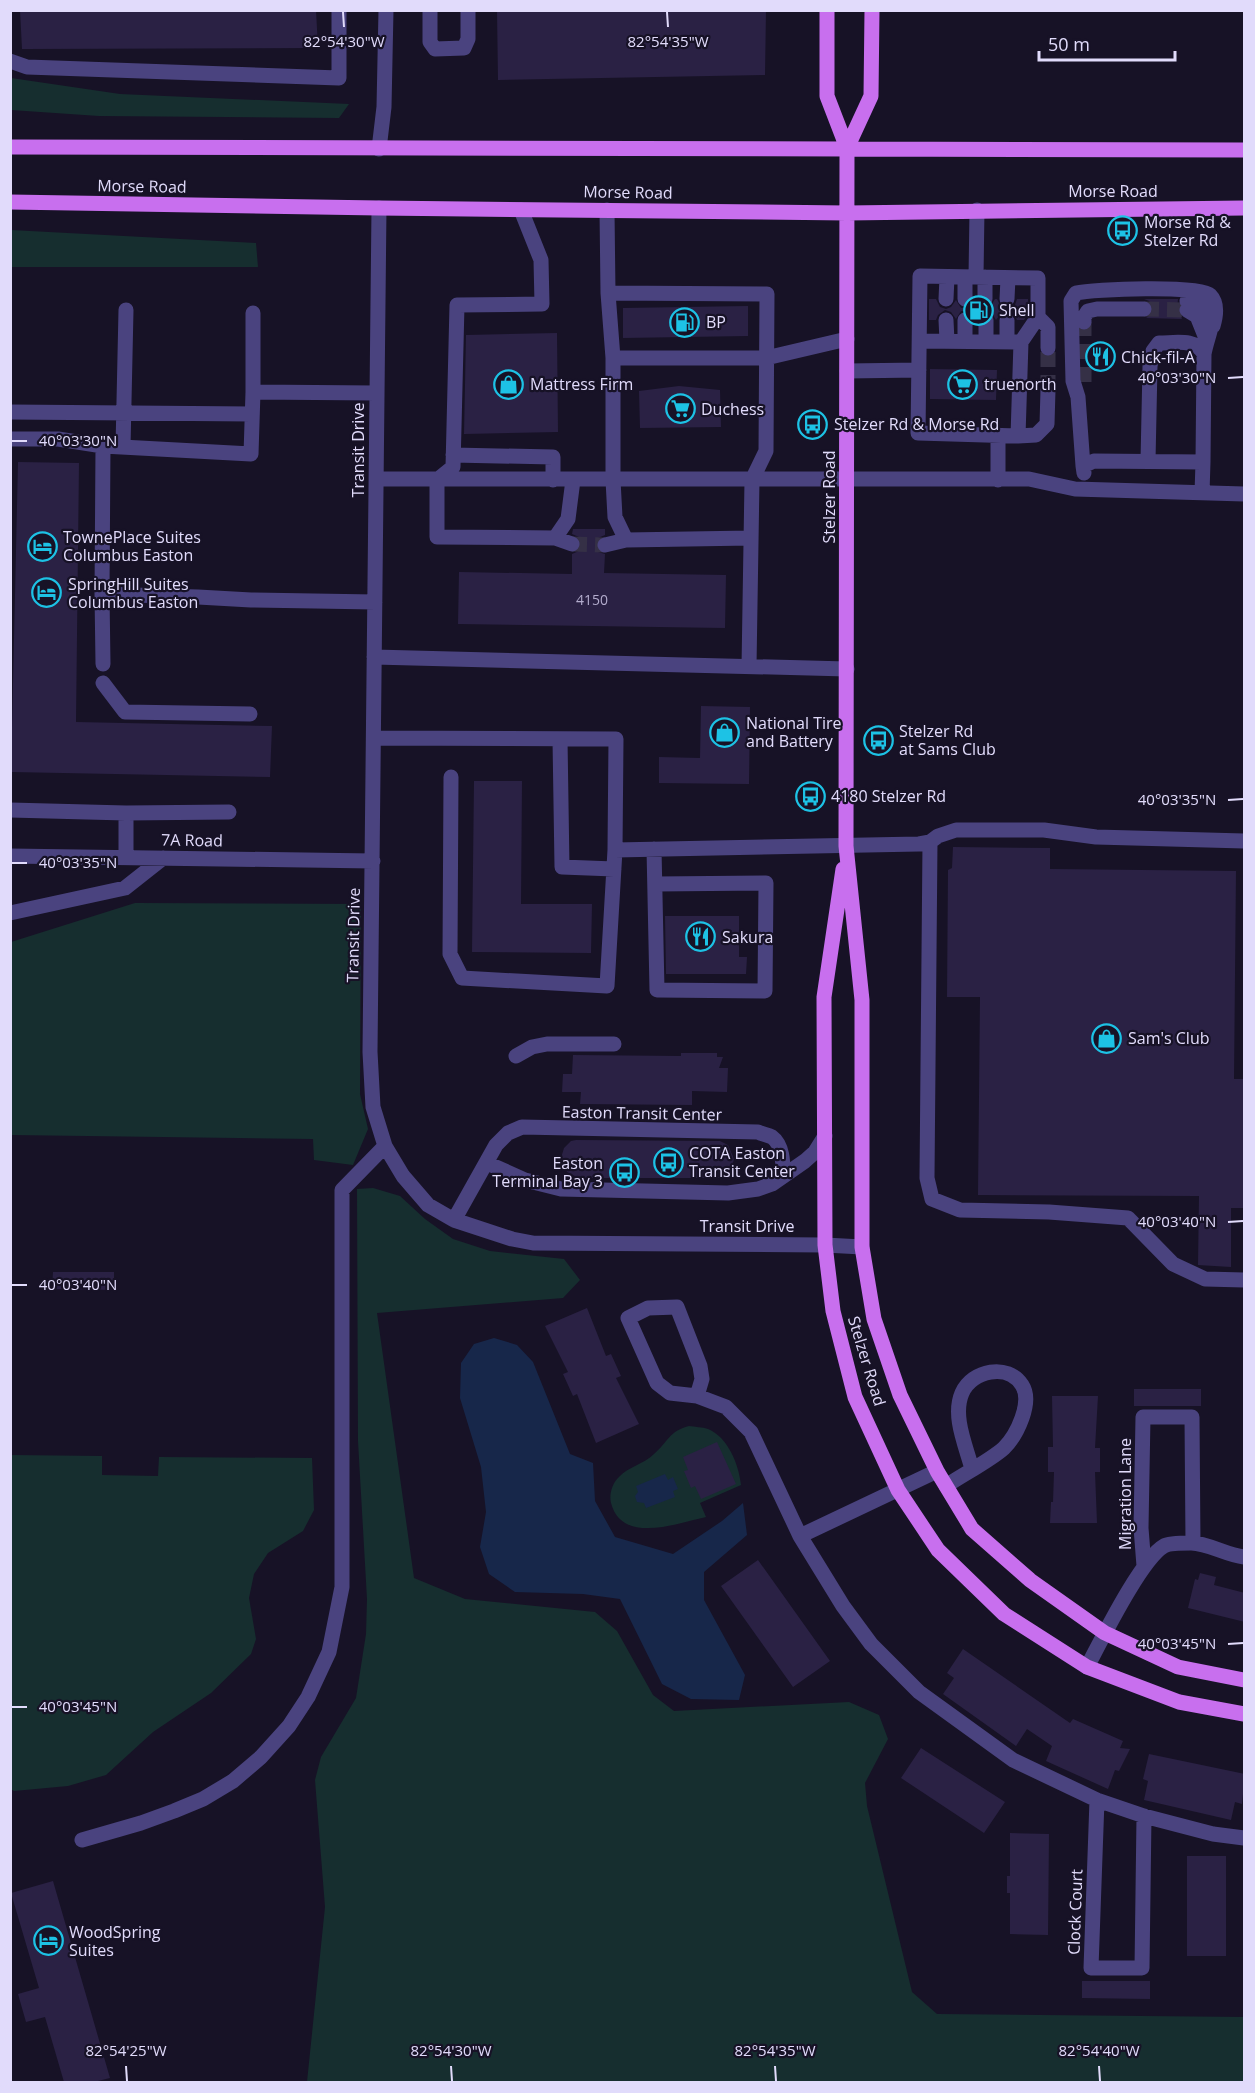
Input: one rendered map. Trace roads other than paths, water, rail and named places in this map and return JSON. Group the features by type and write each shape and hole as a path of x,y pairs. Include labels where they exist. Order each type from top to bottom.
{"main road":[{"name":"Stelzer Road","path":"827,10 826,96 847,148 846,846 862,1000 862,1247 874,1319 900,1395 937,1471 972,1529 1030,1580 1105,1634 1178,1667 1245,1680"},
{"name":"Stelzer Road","path":"847,148 871,96 872,10"},
{"path":"10,147 1245,150"},
{"name":"Morse Road","path":"10,202 847,213 1245,208"},
{"name":"Stelzer Road","path":"846,846 824,997 825,1245 833,1311 855,1397 898,1490 938,1550 1004,1614 1088,1667 1179,1702 1245,1714"}],"street":[{"path":"10,61 27,67 339,78 339,10"},
{"path":"379,149 384,107 386,10"},
{"path":"430,10 430,42 435,49 464,48 468,39 468,10"},
{"name":"Transit Drive","path":"378,208 373,861 369,1052 373,1107 385,1146 403,1176 428,1205 454,1220 512,1239 533,1243 862,1247"},
{"path":"521,210 541,260 542,304 457,305 453,466 437,480 437,537 555,538 572,544"},
{"path":"607,210 608,293 613,358 615,517 626,540"},
{"path":"965,299 975,277 977,210"},
{"path":"920,341 1014,342 1038,317 1038,278 920,276 918,433 1036,435 1047,424 1048,390"},
{"path":"946,299 947,277"},
{"path":"975,277 985,299"},
{"path":"1007,299 1008,278"},
{"path":"1085,489 1078,397 1073,381 1071,301 1076,294 1088,290 1205,291 1212,296 1216,316 1205,347"},
{"path":"608,293 767,294 766,451 752,480 750,667"},
{"path":"1086,317 1096,301 1144,305"},
{"path":"1202,493 1205,347 1197,316 1187,306 1199,304 1205,308 1212,319 1213,326"},
{"path":"123,447 126,310"},
{"path":"10,439 58,439 103,446 251,454 253,313"},
{"path":"1038,317 1048,327 1048,348"},
{"path":"946,320 946,341"},
{"path":"965,320 965,341"},
{"path":"986,320 986,341"},
{"path":"1007,320 1014,342 1018,436"},
{"path":"613,358 766,358 847,339"},
{"path":"1148,461 1149,366 1153,351 1159,343 1194,343 1205,347"},
{"path":"847,371 919,370"},
{"path":"1078,397 1084,381"},
{"path":"253,392 376,393"},
{"path":"10,412 252,414"},
{"path":"998,435 998,480"},
{"path":"103,446 103,664"},
{"path":"453,455 553,457 553,480"},
{"path":"1083,466 1095,460 1203,462"},
{"path":"376,479 1029,479 1085,489 1245,494"},
{"path":"555,538 568,519 573,480"},
{"path":"605,545 626,540 751,538"},
{"path":"102,594 375,602"},
{"path":"375,657 846,669"},
{"path":"103,683 125,712 250,714"},
{"path":"374,738 616,739 615,850 606,986 462,978 450,954 451,777"},
{"path":"560,739 562,867 614,869"},
{"path":"10,810 126,813 229,812"},
{"path":"126,813 126,857"},
{"path":"615,850 919,844 930,842 938,836 956,830 1044,830 1096,837 1245,841"},
{"path":"930,842 927,1178 932,1199 960,1210 1049,1212 1128,1218 1173,1264 1205,1279 1245,1280"},
{"path":"654,849 657,990 765,991 766,883 656,884"},
{"name":"7A Road","path":"10,856 373,861"},
{"path":"10,913 125,888 163,858"},
{"path":"516,1056 532,1047 547,1044 614,1044"},
{"name":"Easton Transit Center","path":"454,1220 496,1145 508,1133 522,1127 758,1132 772,1137 778,1144 783,1160 783,1174"},
{"path":"487,1163 525,1180 561,1189 728,1193 758,1190 772,1184 815,1152 825,1136"},
{"path":"82,1840 174,1811 202,1799 233,1781 261,1757 289,1726 308,1697 329,1652 342,1587 342,1190 385,1146"},
{"path":"697,1396 702,1379 700,1366 677,1307 648,1308 628,1318 657,1383 670,1393 697,1396 726,1407 751,1432 800,1536 843,1606 871,1644 919,1692 1013,1760 1097,1800 1144,1816 1213,1834 1245,1838"},
{"path":"946,1486 972,1469 1004,1448 1022,1422 1026,1396 1022,1385 1008,1373 987,1372 974,1378 962,1393 958,1419 972,1469"},
{"name":"Migration Lane","path":"1144,1566 1141,1528 1143,1417 1192,1417 1193,1543"},
{"path":"800,1536 937,1471"},
{"name":"Migration Lane","path":"1088,1667 1144,1566 1164,1546 1193,1543 1233,1556 1245,1557"},
{"name":"Clock Court","path":"1097,1800 1091,1968 1142,1968 1144,1816"}],"water":[{"path":"494,1338 517,1345 533,1362 570,1454 593,1463 595,1501 615,1537 673,1554 722,1521 743,1503 747,1535 704,1572 704,1600 745,1675 739,1700 691,1699 662,1684 620,1599 583,1594 515,1592 489,1574 480,1547 486,1512 481,1467 460,1398 461,1363 474,1344"},
{"path":"665,1474 668,1480 673,1477 678,1489 673,1491 675,1497 646,1508 644,1503 637,1502 636,1486"}],"tunnel":[{"path":"1144,309 1187,310"},
{"path":"1084,322 1084,382"},
{"path":"1048,348 1048,390"},
{"path":"572,544 605,545"}],"place":[{"name":"Morse Rd & Stelzer Rd","path":"1123,231"},
{"name":"Shell","path":"978,310"},
{"name":"BP","path":"685,322"},
{"name":"Chick-fil-A","path":"1100,357"},
{"name":"Mattress Firm","path":"509,384"},
{"name":"truenorth","path":"963,384"},
{"name":"Duchess","path":"680,409"},
{"name":"Stelzer Rd & Morse Rd","path":"813,424"},
{"name":"TownePlace Suites Columbus Easton","path":"42,546"},
{"name":"SpringHill Suites Columbus Easton","path":"47,593"},
{"name":"National Tire and Battery","path":"725,732"},
{"name":"Stelzer Rd at Sams Club","path":"878,740"},
{"name":"4180 Stelzer Rd","path":"810,796"},
{"name":"Sakura","path":"701,937"},
{"name":"Sam's Club","path":"1107,1038"},
{"name":"COTA Easton Transit Center","path":"668,1162"},
{"name":"Easton Terminal Bay 3","path":"624,1172"},
{"name":"WoodSpring Suites","path":"48,1941"}]}
